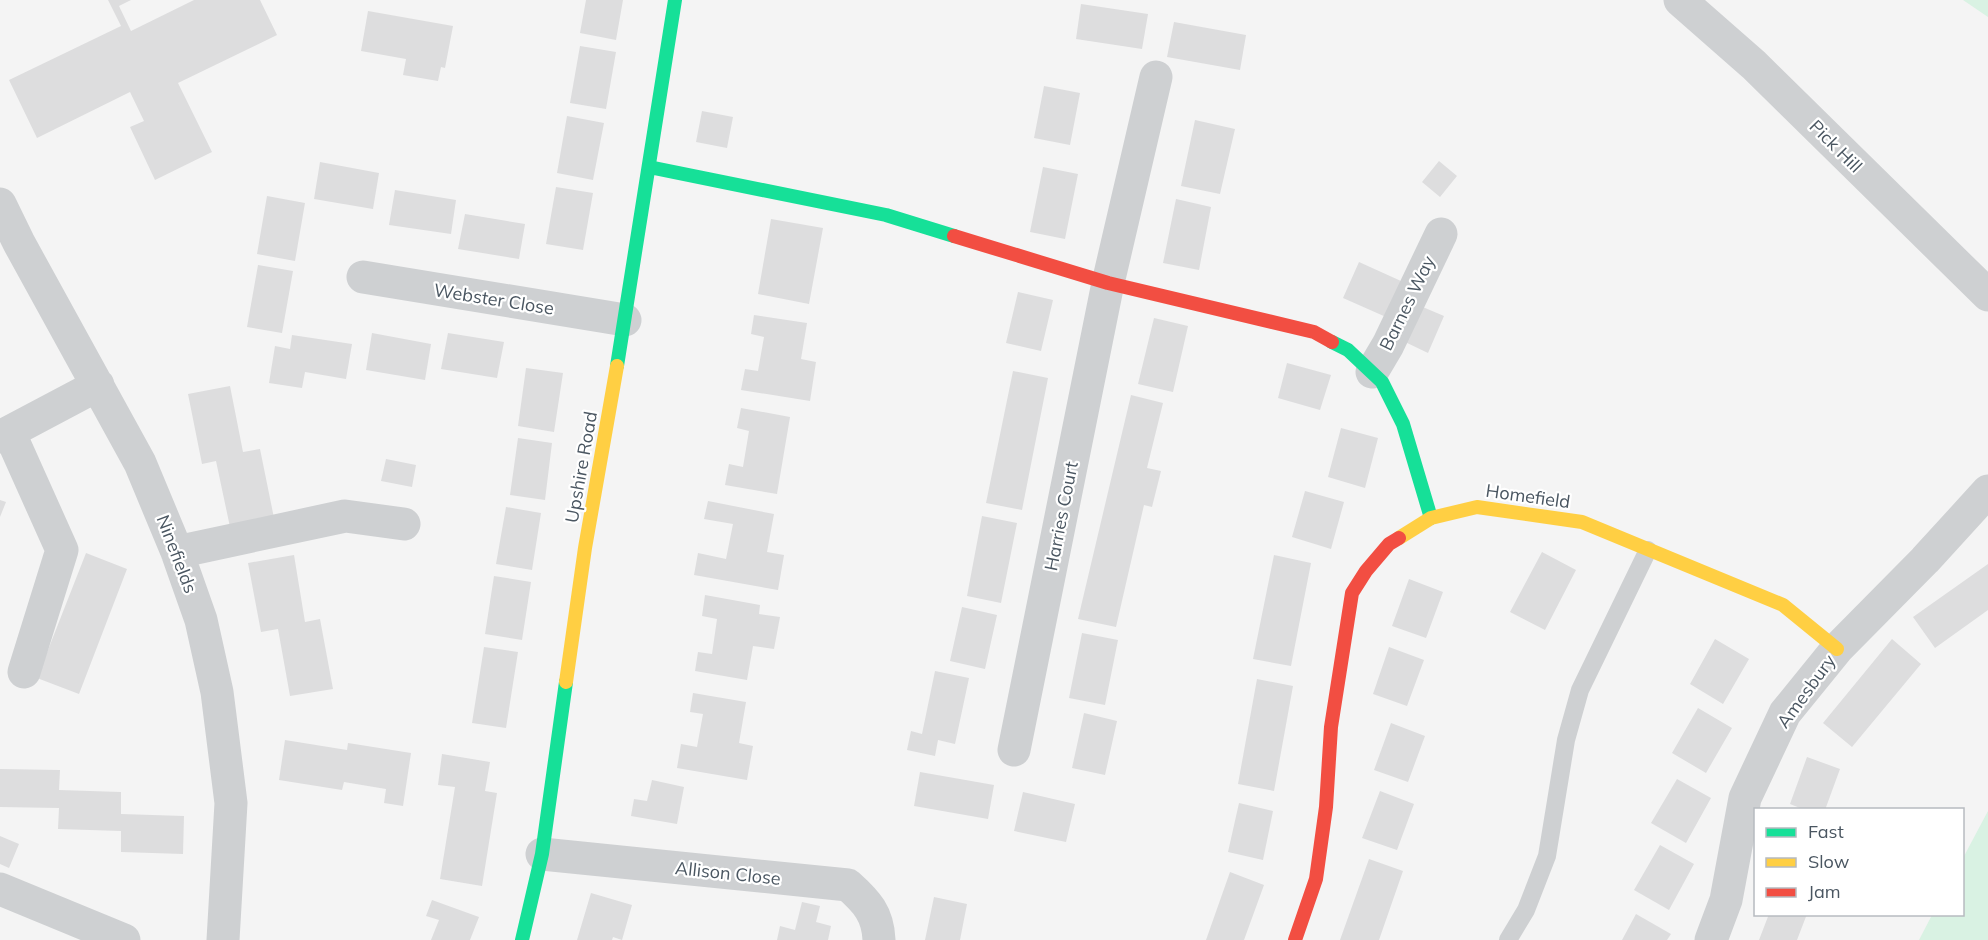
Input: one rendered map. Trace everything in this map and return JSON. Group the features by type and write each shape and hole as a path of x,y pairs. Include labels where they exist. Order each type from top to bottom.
{"street":[{"name":"Upshire Road","path":"522,940 542,854 585,548 625,320 675,0"},
{"name":"Pick Hill","path":"1680,0 1754,65 1988,295"},
{"name":"Harries Court","path":"1014,750 1108,283 1156,77"},
{"path":"649,166 886,215 1108,283 1314,332 1348,350 1382,382 1404,424 1431,518"},
{"name":"Ninefields","path":"0,204 19,243 140,463 177,552 201,620 217,692 231,803 223,940"},
{"name":"Barnes Way","path":"1372,372 1388,345 1441,234"},
{"name":"Webster Close","path":"363,277 625,320"},
{"path":"24,672 62,550 5,435 98,385"},
{"name":"Amesbury","path":"1711,940 1726,900 1745,798 1785,713 1837,649 1925,560 1988,491"},
{"name":"Homefield","path":"1295,940 1316,879 1326,807 1331,727 1352,593 1366,571 1389,544 1431,518 1477,507 1582,522 1784,605 1837,649"},
{"path":"177,552 345,516 404,524"},
{"name":"Allison Close","path":"542,854 848,885 867,903 879,925 879,940"},
{"path":"0,889 62,928 124,940"}],"lane":[{"path":"1508,940 1526,910 1547,856 1566,740 1580,690 1648,550"}],"green space":[{"path":"1963,0 1988,0 1988,17"},
{"path":"1988,811 1988,940 1919,940 1931,916 1964,916 1964,856"}],"building":[{"path":"108,0 131,0 119,6 131,31 194,0 260,0 277,35 178,83 212,152 155,180 130,127 144,121 130,92 37,138 9,80 121,26"},
{"path":"586,0 623,0 616,40 580,33"},
{"path":"1081,4 1148,14 1142,49 1076,39"},
{"path":"368,11 453,26 445,68 441,67 438,81 403,75 406,59 361,51"},
{"path":"1174,22 1246,35 1240,70 1167,57"},
{"path":"580,46 616,52 606,109 570,103"},
{"path":"1044,86 1080,93 1070,145 1034,138"},
{"path":"702,111 733,117 727,148 696,142"},
{"path":"567,116 604,123 593,180 557,173"},
{"path":"1195,120 1235,129 1220,194 1181,186"},
{"path":"1439,161 1457,176 1440,197 1422,182"},
{"path":"320,162 379,173 373,209 314,199"},
{"path":"1043,167 1078,174 1065,239 1030,232"},
{"path":"556,187 593,193 583,250 546,244"},
{"path":"395,190 456,200 451,234 389,225"},
{"path":"267,196 305,203 295,261 257,254"},
{"path":"1176,199 1211,207 1199,270 1163,263"},
{"path":"465,214 525,224 519,259 458,249"},
{"path":"771,219 823,228 809,304 758,294"},
{"path":"1359,262 1401,281 1386,317 1343,298"},
{"path":"258,265 293,271 282,333 247,327"},
{"path":"1018,292 1053,300 1041,351 1006,343"},
{"path":"1418,305 1444,316 1428,353 1403,341"},
{"path":"754,315 807,323 801,359 816,362 810,401 741,390 745,369 758,371 764,337 751,334"},
{"path":"1154,318 1188,326 1173,392 1138,384"},
{"path":"372,333 431,344 425,380 366,370"},
{"path":"448,333 504,342 497,378 441,369"},
{"path":"292,335 352,344 346,379 305,372 302,388 269,383 275,346 290,349"},
{"path":"1287,363 1331,375 1320,410 1278,398"},
{"path":"526,368 563,373 554,432 518,426"},
{"path":"1013,371 1048,378 1022,510 986,503"},
{"path":"230,386 243,452 260,449 274,518 230,527 216,461 202,464 188,394"},
{"path":"1131,395 1163,403 1147,468 1161,471 1152,507 1144,505 1116,627 1078,619"},
{"path":"741,408 790,417 777,494 725,485 729,464 743,467 749,431 737,428"},
{"path":"1341,428 1378,438 1365,488 1328,477"},
{"path":"518,438 552,443 545,500 510,495"},
{"path":"386,459 416,465 412,487 381,481"},
{"path":"1305,491 1344,502 1331,549 1292,537"},
{"path":"0,500 6,502 0,517"},
{"path":"708,501 774,514 767,552 784,555 778,590 694,575 698,553 726,559 733,524 704,519"},
{"path":"506,507 541,513 532,570 496,564"},
{"path":"982,516 1017,523 1001,603 967,596"},
{"path":"1542,552 1576,570 1545,630 1510,612"},
{"path":"86,553 127,569 79,694 37,678"},
{"path":"294,555 305,622 320,619 333,689 290,696 278,629 261,632 248,563"},
{"path":"1274,555 1311,563 1291,666 1253,659"},
{"path":"1988,564 1988,610 1935,648 1913,617"},
{"path":"494,576 531,582 522,640 485,634"},
{"path":"1409,579 1443,592 1426,638 1392,626"},
{"path":"705,595 760,605 759,614 780,617 774,649 753,646 747,680 695,671 698,652 712,654 717,619 702,616"},
{"path":"962,607 997,615 985,669 950,661"},
{"path":"1082,633 1118,640 1105,705 1069,698"},
{"path":"1715,639 1749,659 1723,704 1690,684"},
{"path":"1892,639 1921,664 1852,747 1823,723"},
{"path":"484,647 518,652 506,728 472,723"},
{"path":"1389,647 1424,660 1407,706 1373,694"},
{"path":"935,671 969,678 955,744 938,740 935,756 907,750 911,731 922,734"},
{"path":"1257,679 1293,686 1274,791 1238,784"},
{"path":"693,693 746,702 739,743 753,746 747,780 677,768 681,744 697,747 703,714 690,712"},
{"path":"1698,708 1732,728 1706,773 1672,753"},
{"path":"1084,713 1117,721 1105,775 1072,768"},
{"path":"1391,723 1425,736 1408,782 1374,770"},
{"path":"285,740 347,750 348,743 411,753 403,806 384,803 386,789 344,782 342,790 279,780"},
{"path":"442,754 490,762 485,791 497,793 482,886 440,879 455,787 438,785"},
{"path":"1807,757 1840,769 1826,808 1800,808 1790,804"},
{"path":"0,769 60,770 59,790 121,792 121,814 184,816 183,854 121,852 121,831 58,829 59,808 0,807"},
{"path":"920,772 994,785 988,819 914,806"},
{"path":"1677,779 1711,798 1686,843 1651,823"},
{"path":"652,780 684,787 677,824 631,816 634,799 647,801"},
{"path":"1380,791 1414,804 1397,850 1362,838"},
{"path":"1023,792 1075,804 1066,842 1014,831"},
{"path":"1239,803 1273,811 1263,860 1228,852"},
{"path":"0,836 19,844 9,868 0,864"},
{"path":"1660,845 1694,864 1669,910 1634,890"},
{"path":"1369,859 1403,871 1379,940 1340,940"},
{"path":"1230,872 1264,885 1244,940 1206,940"},
{"path":"591,893 632,905 622,940 613,937 612,940 577,940"},
{"path":"934,897 967,904 960,940 925,940"},
{"path":"432,900 479,917 470,940 431,940 439,920 426,916"},
{"path":"802,902 820,906 816,922 831,926 828,940 777,940 780,926 795,930"},
{"path":"1636,914 1671,934 1667,940 1622,940"},
{"path":"1768,916 1806,916 1797,940 1759,940"}],"traffic: fast":[{"path":"617,366 675,0"},
{"path":"649,167 886,215 954,236"},
{"path":"1332,342 1348,350 1382,382 1403,424 1431,518"},
{"path":"522,940 542,854 566,682"}],"traffic: slow":[{"path":"566,682 585,548 617,366"},
{"path":"1399,538 1431,518 1477,507 1582,522 1783,605 1837,649"}],"traffic: jam":[{"path":"954,236 1108,283 1314,332 1332,342"},
{"path":"1295,940 1316,879 1326,807 1331,727 1352,593 1366,571 1389,544 1399,538"}]}
